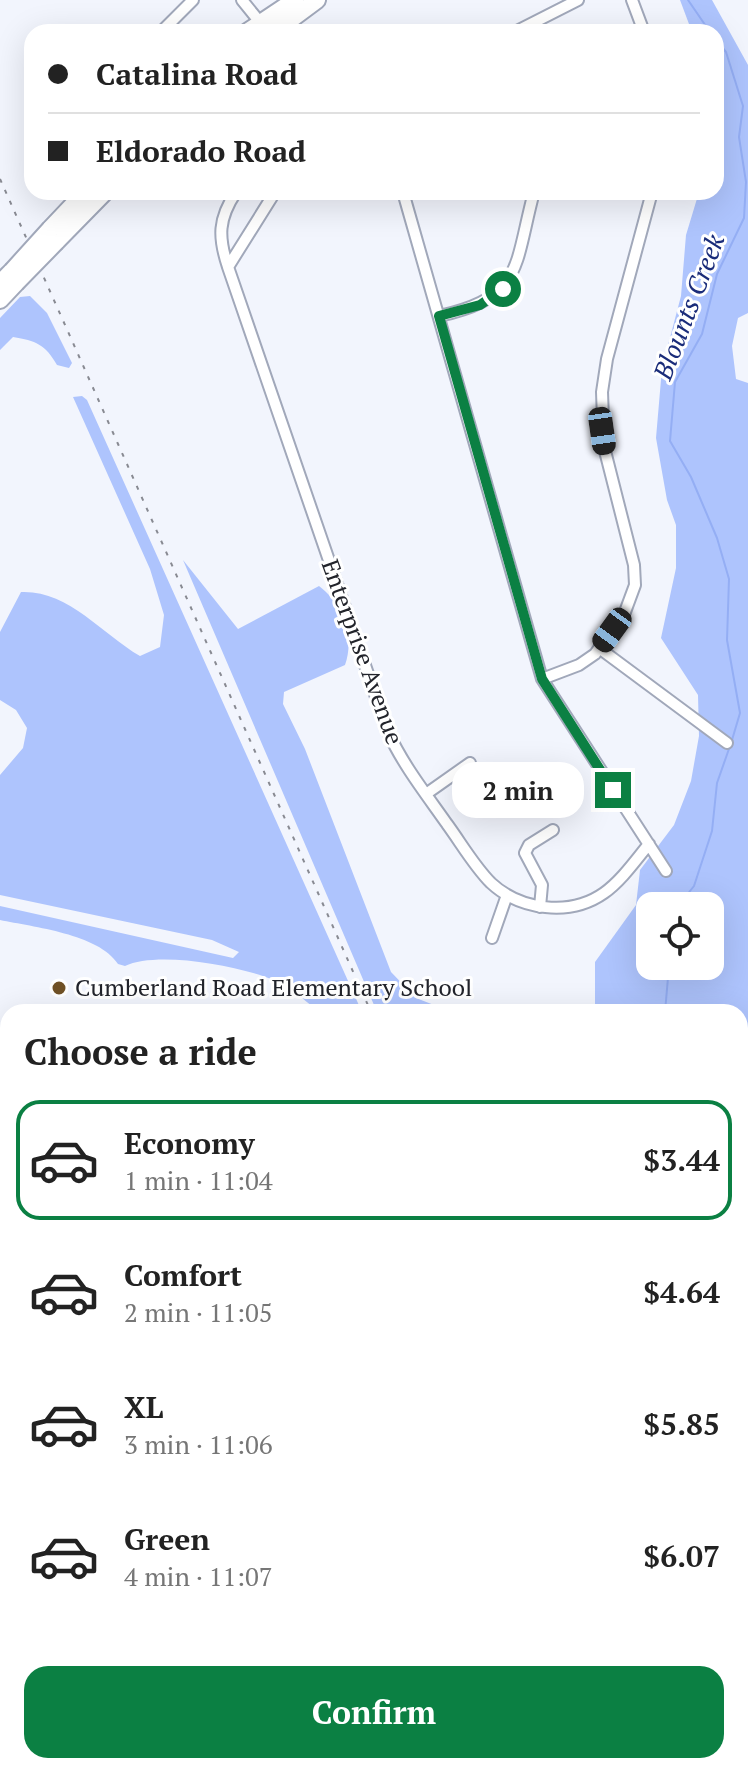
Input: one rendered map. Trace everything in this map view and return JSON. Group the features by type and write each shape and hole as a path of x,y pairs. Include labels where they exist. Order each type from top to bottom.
{"highway":[{"path":"262,24 295,0"},
{"path":"274,24 306,0"},
{"path":"285,24 317,0"},
{"path":"53,236 79,200"},
{"path":"0,300 9,279 96,200"}],"street":[{"path":"169,24 193,0"},
{"path":"242,0 254,24"},
{"path":"531,24 578,0"},
{"path":"632,0 641,24"},
{"name":"Enterprise Avenue","path":"232,200 221,219 219,239 228,267 388,732 426,794 483,874 507,895 540,907 576,905 601,896 649,844"},
{"path":"228,267 270,200"},
{"path":"405,200 542,679 666,871"},
{"path":"439,316 480,305 503,289 513,271 532,200"},
{"path":"542,679 579,665 599,648 629,605 635,585 634,565 604,447 602,392 607,359 650,200"},
{"path":"599,648 727,743"},
{"path":"426,794 470,763"},
{"path":"540,907 542,885 525,853 529,845 553,830"},
{"path":"492,938 507,895"}],"shaded area":[{"path":"680,0 712,0 748,65 748,313 738,318 732,346 736,379 748,383 748,1004 595,1004 595,962 636,905 636,980 724,980 724,892 637,892 640,870 674,825 691,781 699,736 698,695 661,638 676,568 676,525 667,500 656,438 662,368 681,296 686,235 697,200 724,200 724,24 689,24"},
{"path":"30,296 47,313 72,363 69,368 57,365 44,348 28,340 13,337 0,350 0,318 20,297"},
{"path":"82,396 87,400 358,1004 310,1004 273,980 208,963 160,959 125,966 118,964 96,945 81,939 0,920 0,906 233,958 239,952 212,940 0,895 0,775 23,748 27,728 16,710 0,700 0,632 21,592 38,593 69,605 140,656 160,647 164,615 150,569 73,397"},
{"path":"183,560 238,629 319,586 335,602 345,622 349,643 345,665 284,692 283,704 305,749 391,972 416,998 431,1004 374,1004"}],"waterway":[{"name":"Blounts Creek","path":"688,0 704,24"},
{"name":"Blounts Creek","path":"724,50 743,106 739,137 746,182 744,218 717,274 702,334 675,382 670,441 691,477 717,538 729,579 727,640 740,713 732,740"},
{"name":"Blounts Creek","path":"689,892 712,831 717,783 730,746"},
{"name":"Blounts Creek","path":"666,1004 668,980"}],"railway":[{"path":"0,179 367,1004"}],"place":[{"name":"Cumberland Road Elementary School","path":"59,988"}],"route":[{"path":"503,289 480,305 439,316 542,679 613,790"}]}
